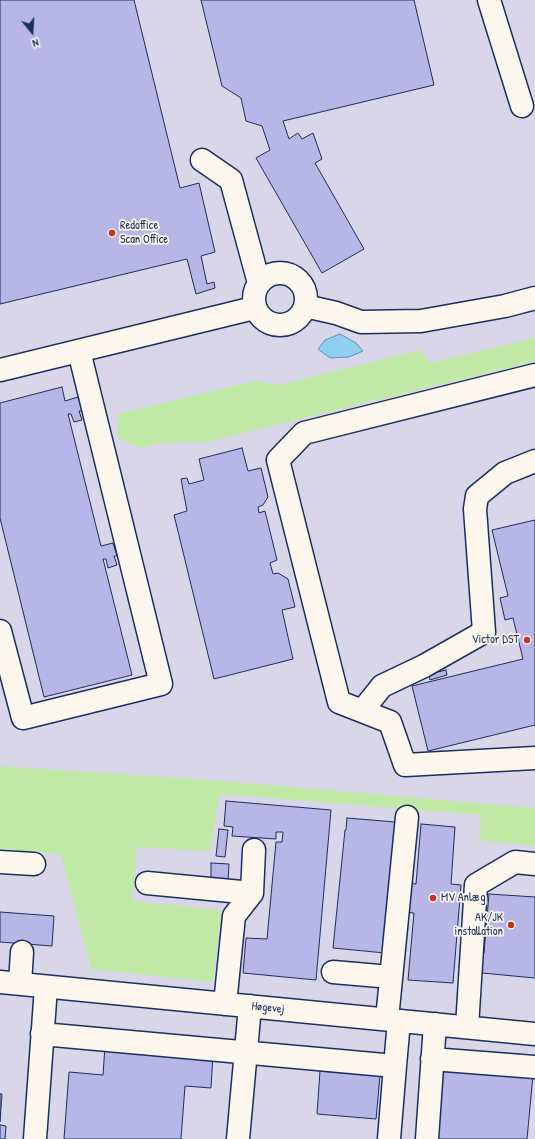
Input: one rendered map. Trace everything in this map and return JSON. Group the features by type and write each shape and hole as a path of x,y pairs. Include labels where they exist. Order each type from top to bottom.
{"street":[{"path":"489,0 522,106"},
{"path":"202,160 231,180 259,283"},
{"path":"283,273 292,276 299,281 304,289 306,297 305,306 295,321 280,326 264,321 254,308 254,295 259,283 266,277 283,273"},
{"path":"305,306 336,313 361,322 422,321 505,306 535,298"},
{"path":"0,370 254,308"},
{"path":"0,631 23,718 161,684 78,351"},
{"path":"535,375 304,433 278,460 340,702 390,722 405,765 535,758"},
{"path":"362,711 382,686 424,666 484,632 475,509 477,496 505,473 535,461"},
{"path":"389,1139 395,1066 391,977 407,817"},
{"path":"225,1004 234,916 252,892 254,850"},
{"path":"0,862 34,864"},
{"path":"467,1027 476,885 515,862 535,864"},
{"path":"147,883 252,892"},
{"path":"10,983 22,952"},
{"path":"333,972 391,977"},
{"name":"Høgevej","path":"10,983 535,1034"},
{"path":"35,1139 46,987"},
{"path":"238,1139 250,1006"},
{"path":"426,1139 435,1024"},
{"path":"42,1034 395,1066"},
{"path":"432,1059 535,1068"}],"shaded area":[{"path":"0,0 535,0 535,1139 0,1139"}],"green space":[{"path":"535,338 535,361 207,442 159,443 142,448 118,439 117,414 255,381 279,385 420,350 430,363"},
{"path":"0,766 222,781 535,808 535,846 479,840 481,815 220,794 210,851 137,847 132,901 221,910 213,982 91,969 61,854 0,849"}],"water":[{"path":"340,334 356,343 363,351 349,357 330,358 318,349 325,340"}],"building":[{"path":"0,0 134,0 180,188 199,183 215,252 201,256 207,284 214,282 215,288 196,294 187,259 0,304"},
{"path":"201,0 414,0 434,85 283,121 289,139 298,133 302,139 313,133 322,159 315,163 364,249 322,273 256,158 270,150 262,126 246,121 241,98 222,86"},
{"path":"62,387 65,401 78,397 82,411 79,411 82,420 74,422 71,414 68,414 101,546 113,543 117,556 114,556 117,565 108,568 106,559 103,559 132,675 44,697 0,518 0,403"},
{"path":"242,448 248,471 261,468 268,497 263,505 258,507 259,513 265,511 277,560 270,563 273,574 278,573 288,579 295,607 282,610 293,659 214,679 174,515 187,511 181,479 187,478 189,484 204,480 199,459"},
{"name":"Victor DST","path":"535,520 535,725 428,751 412,686 523,659 513,618 505,620 500,598 508,596 492,530"},
{"path":"446,670 447,675 430,680 429,674"},
{"path":"226,801 331,810 316,980 243,973 246,938 267,939 276,842 282,842 283,832 276,832 276,839 232,836 233,827 224,826"},
{"path":"347,818 395,822 394,834 396,834 385,953 333,948"},
{"name":"MV Anlæg","path":"421,824 455,827 451,884 461,885 453,983 408,980 414,913 404,912 406,883 416,884"},
{"path":"219,829 228,830 225,857 216,856"},
{"path":"211,863 229,864 228,882 211,881"},
{"name":"AK/JK installation","path":"489,894 535,897 535,978 482,973 483,969 477,969 479,952 484,953"},
{"path":"0,912 54,916 52,946 0,942"},
{"path":"105,1046 213,1054 211,1088 185,1086 181,1139 64,1139 69,1072 103,1075"},
{"path":"444,1067 533,1075 527,1139 437,1139"},
{"path":"320,1071 380,1076 376,1119 317,1114"},
{"path":"0,1094 2,1094 0,1122"},
{"path":"0,1125 6,1126 5,1139 0,1139"}],"place":[{"name":"Redoffice Scan Office","path":"112,233"},
{"name":"Victor DST","path":"527,640"},
{"name":"MV Anlæg","path":"433,898"},
{"name":"AK/JK installation","path":"511,925"}]}
